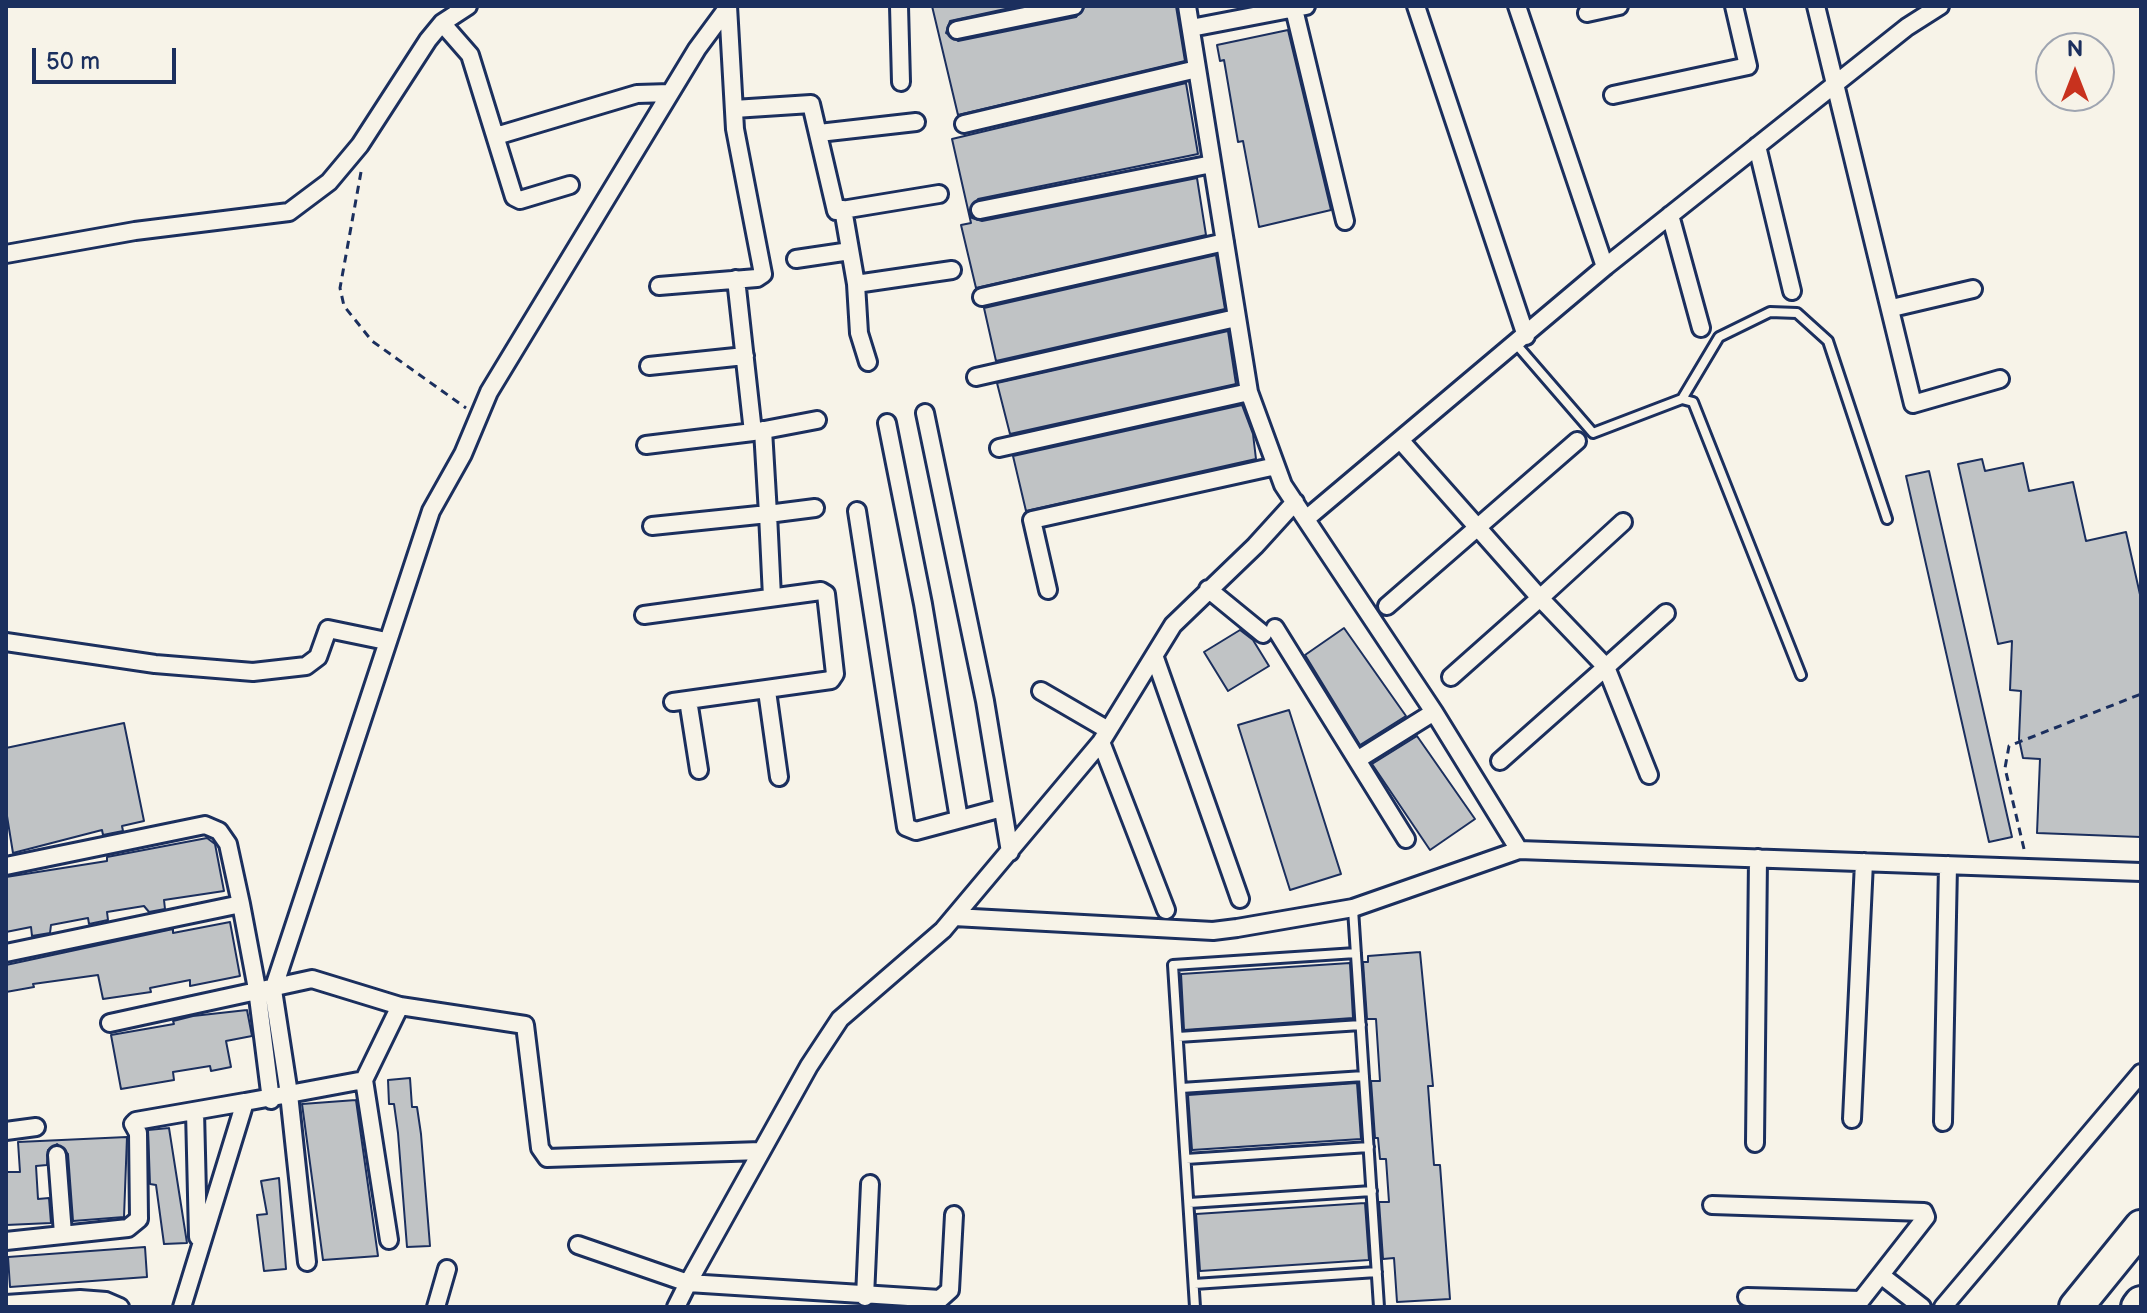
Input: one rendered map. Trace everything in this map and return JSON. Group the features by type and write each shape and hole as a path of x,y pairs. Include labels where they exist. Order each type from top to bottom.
{"highway":[{"path":"2076,1307 2141,1227"}],"street":[{"path":"6,254 135,231 289,212 329,182 357,149 442,23 468,6"},
{"path":"899,6 901,82"},
{"path":"957,30 1074,6"},
{"path":"1187,6 1249,392 1276,466 1295,502 1434,712 1519,850"},
{"path":"1416,6 1521,340"},
{"path":"1517,6 1605,267"},
{"path":"1587,13 1619,6"},
{"path":"1613,95 1748,66 1734,6"},
{"path":"1816,6 1913,404 2000,379"},
{"path":"1306,519 1605,267 1835,84 1940,6"},
{"path":"271,1100 265,989 431,511 463,454 489,392 670,93 728,7"},
{"path":"659,286 757,278 763,274 734,109 728,7"},
{"path":"1191,28 1300,8 1345,221"},
{"path":"442,23 470,55 517,199 570,185"},
{"path":"964,124 1197,69"},
{"path":"496,136 637,94 670,93"},
{"path":"734,109 807,103 813,107 836,211 939,194"},
{"path":"819,133 916,122"},
{"path":"1757,146 1792,291"},
{"path":"980,210 1212,164"},
{"path":"843,209 856,284 859,333 868,362"},
{"path":"1670,215 1701,328"},
{"path":"982,297 1225,242"},
{"path":"796,259 850,251"},
{"path":"856,284 952,270"},
{"path":"736,279 768,514 772,597"},
{"path":"1892,308 1973,289"},
{"path":"976,377 1236,318"},
{"path":"649,366 745,356"},
{"path":"999,448 1249,392"},
{"path":"925,413 985,701 1010,852"},
{"path":"646,445 817,420"},
{"path":"887,423 923,604 959,819"},
{"path":"1401,441 1540,598 1606,667 1649,775"},
{"path":"1387,606 1577,441"},
{"path":"1048,590 1032,520 1276,466"},
{"path":"676,1307 761,1151 840,1019 954,917 1104,736 1173,625 1255,546 1295,502"},
{"path":"652,526 815,508"},
{"path":"857,511 906,827 916,831 1002,808"},
{"path":"1451,677 1623,522"},
{"path":"1208,589 1269,631 1357,760 1406,839"},
{"path":"644,615 821,591 826,594 835,674 831,680 680,701 699,770"},
{"path":"1500,761 1666,613"},
{"path":"6,642 155,664 253,672 306,666 318,657 328,629 386,641"},
{"path":"1155,658 1240,899"},
{"path":"767,691 779,777"},
{"path":"1041,691 1104,736 1166,910"},
{"path":"1357,760 1434,712"},
{"path":"6,866 205,825 219,831 228,844 289,1094 307,1262"},
{"path":"954,917 1213,931 1353,908 1519,850 2141,872"},
{"path":"1755,1143 1758,858"},
{"path":"1852,1119 1864,862"},
{"path":"1943,1122 1948,865"},
{"path":"6,953 241,904"},
{"path":"110,1023 312,979 400,1006 525,1025 540,1148 547,1158 761,1151"},
{"path":"389,1240 364,1080 400,1006"},
{"path":"1943,1307 2141,1073"},
{"path":"6,1241 128,1228 139,1219 138,1133 133,1124 364,1080"},
{"path":"182,1307 245,1102"},
{"path":"195,1111 199,1249"},
{"path":"6,1131 36,1127"},
{"path":"57,1155 63,1234"},
{"path":"865,1297 870,1184"},
{"path":"1712,1205 1924,1212 1924,1223 1861,1300 1747,1297"},
{"path":"578,1245 688,1283 865,1297 940,1299 950,1290 954,1215"},
{"path":"436,1307 447,1269"},
{"path":"1882,1276 1922,1307"},
{"path":"6,1304 80,1299 106,1301 120,1307"}],"lane":[{"path":"1682,399 1719,337 1770,312 1797,313 1828,341 1887,519"},
{"path":"1521,340 1593,433 1682,399 1693,402 1801,675"},
{"path":"1353,908 1379,1307"},
{"path":"1195,1307 1173,965 1356,953"},
{"path":"1178,1037 1361,1025"},
{"path":"1181,1088 1364,1076"},
{"path":"1186,1159 1369,1147"},
{"path":"1189,1203 1372,1191"},
{"path":"1194,1284 1377,1272"}],"path":[{"path":"357,149 361,178 340,288 344,306 372,341 478,417"},
{"path":"2029,868 2005,768 2009,746 2141,694"}],"building":[{"path":"932,6 1019,6 950,21 946,33 958,41 1076,17 1085,6 1176,6 1185,61 958,115"},
{"path":"1288,30 1331,210 1259,227 1243,141 1238,142 1224,60 1220,61 1217,45"},
{"path":"1186,83 1198,154 978,199 969,211 972,218 982,221 1197,178 1206,235 976,288 961,225 971,223 952,139"},
{"path":"1216,255 1225,309 996,361 984,308"},
{"path":"1228,331 1236,384 1010,434 997,383"},
{"path":"1242,405 1253,434 1256,459 1026,511 1013,456"},
{"path":"1982,459 1985,471 2023,463 2029,491 2073,482 2086,541 2126,532 2141,599 2141,837 2037,833 2040,759 2023,758 2019,739 2021,691 2010,690 2012,641 1998,644 1958,464"},
{"path":"1929,471 2012,837 1989,842 1906,476"},
{"path":"1344,628 1406,716 1360,745 1305,655"},
{"path":"1240,630 1253,640 1269,666 1228,691 1204,652"},
{"path":"1289,710 1341,874 1290,890 1238,725"},
{"path":"124,723 144,821 122,826 123,831 103,835 102,830 13,853 6,810 6,748"},
{"path":"1417,736 1475,819 1430,850 1372,764"},
{"path":"207,838 215,844 224,891 164,900 165,909 149,912 144,906 107,912 108,920 89,924 88,918 51,925 50,933 32,936 31,927 6,932 6,877 107,861 107,857"},
{"path":"230,922 240,976 190,986 190,980 150,988 151,992 103,999 98,975 33,984 34,987 6,992 6,965 173,929 173,933"},
{"path":"1420,952 1433,1086 1428,1086 1434,1165 1440,1165 1450,1299 1397,1302 1394,1258 1383,1259 1379,1202 1389,1202 1386,1159 1380,1159 1378,1138 1375,1138 1371,1081 1380,1081 1376,1019 1367,1019 1363,962 1368,962 1368,956"},
{"path":"1350,963 1353,1018 1184,1030 1181,974"},
{"path":"247,1010 252,1036 226,1041 231,1067 211,1071 210,1066 173,1072 174,1080 121,1089 111,1035 174,1024 173,1021 193,1016"},
{"path":"410,1078 412,1107 417,1107 421,1134 430,1246 407,1247 398,1133 394,1104 389,1104 388,1080"},
{"path":"1357,1083 1361,1139 1192,1150 1188,1095"},
{"path":"356,1100 378,1256 323,1260 302,1104"},
{"path":"169,1128 187,1243 164,1244 156,1185 150,1184 148,1130"},
{"path":"127,1137 124,1217 73,1221 68,1154 57,1144 48,1150 47,1165 36,1166 38,1199 49,1198 51,1223 6,1225 6,1172 20,1172 18,1142"},
{"path":"279,1178 286,1269 264,1271 257,1215 267,1214 261,1181"},
{"path":"1365,1203 1369,1260 1200,1271 1196,1214"},
{"path":"145,1247 147,1277 10,1287 8,1257"}]}
